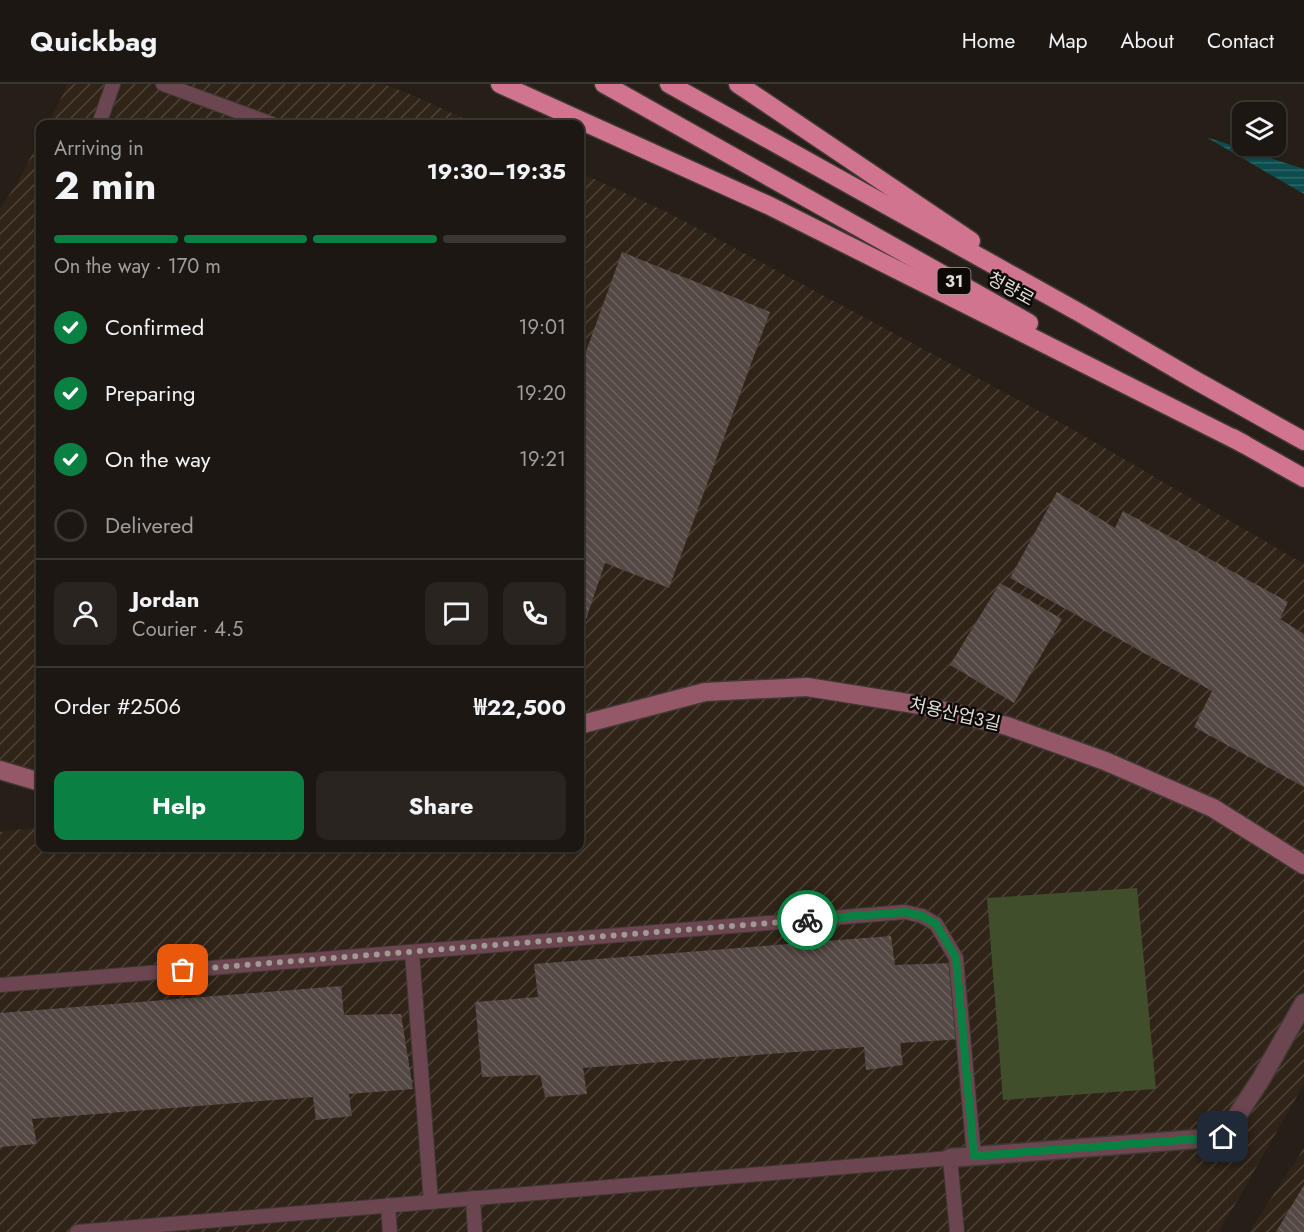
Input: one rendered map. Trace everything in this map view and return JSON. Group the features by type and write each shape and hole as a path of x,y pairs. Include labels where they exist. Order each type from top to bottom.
{"highway":[{"path":"500,84 580,120"},
{"name":"청량로","path":"604,84 1304,478"},
{"name":"청량로","path":"669,84 1080,313 1304,441"},
{"path":"738,84 1080,313"},
{"path":"584,122 770,206 1244,444"}],"street":[{"name":"처용산업3길","path":"584,724 705,692 807,687 920,705 1007,726 1105,762 1212,808 1304,864"},
{"path":"0,770 36,781"},
{"path":"950,1158 1223,1137 1304,1004"}],"lane":[{"path":"100,120 113,84"},
{"path":"163,84 261,120"},
{"path":"0,985 905,912 922,916 936,924 956,958 974,1156"},
{"path":"412,952 431,1202"},
{"path":"77,1232 950,1158 957,1232"},
{"path":"473,1198 476,1232"},
{"path":"388,1205 390,1232"}],"shaded area":[{"path":"68,84 384,84 467,120 50,120"},
{"path":"36,146 36,781 0,770 0,209 21,177"},
{"path":"584,174 669,213 1067,426 1304,564 1304,1084 1219,1232 0,1232 0,832 36,828 36,852 584,852","holes":["928,708 1007,726 1200,803"]},
{"path":"1304,1148 1304,1232 1249,1232"}],"green space":[{"path":"1137,888 1156,1089 1003,1100 987,898"}],"water":[{"path":"1206,137 1232,145 1232,152"},
{"path":"1239,156 1264,156 1304,169 1304,194"}],"building":[{"path":"622,252 770,312 669,588 605,563 584,625 584,357"},
{"path":"1057,492 1115,528 1123,511 1288,602 1280,619 1304,634 1304,787 1194,727 1212,691 1010,578"},
{"path":"1000,583 1062,619 1014,703 950,665"},
{"path":"891,936 895,965 952,963 963,1039 900,1043 903,1065 866,1070 864,1047 583,1068 587,1094 545,1097 540,1075 482,1077 475,1002 538,997 534,964"},
{"path":"341,986 344,1015 401,1014 413,1089 349,1094 352,1116 316,1120 313,1097 32,1119 37,1144 0,1147 0,1013"},
{"path":"1304,1185 1304,1232 1276,1232"}],"way so far":[{"path":"183,970 807,920"}],"route":[{"path":"807,920 905,912 922,916 936,924 956,958 974,1156 1223,1137"}]}
